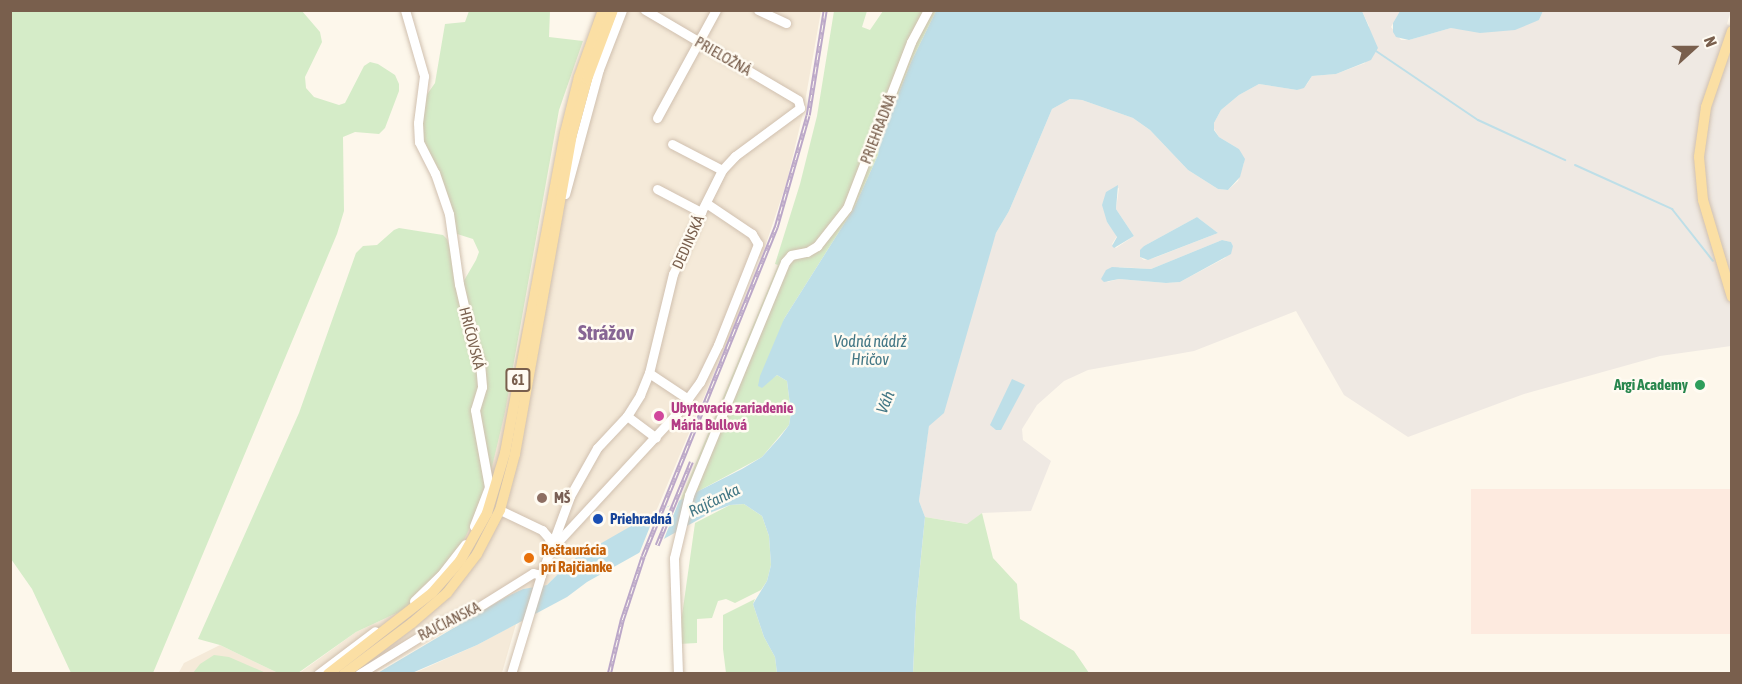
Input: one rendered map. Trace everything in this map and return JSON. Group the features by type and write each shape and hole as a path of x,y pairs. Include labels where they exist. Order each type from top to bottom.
{"main road":[{"name":"61","path":"328,674 432,593 460,561 488,513 505,453 560,151 579,77 603,10"},
{"name":"61","path":"344,674 412,623 447,593 477,554 500,510 515,454 579,107 596,52 614,10"},
{"path":"1731,31 1702,123 1699,165 1708,221 1731,297"}],"street":[{"name":"HRIČOVSKÁ","path":"318,674 398,614 436,580 467,540 484,506 489,487 475,410 482,387 480,363 472,340 459,284 449,214 435,173 419,142 418,123 424,76 405,10"},
{"path":"560,207 573,169 599,69 622,10"},
{"name":"PRIELOŽNÁ","path":"645,10 800,103"},
{"path":"657,118 716,10"},
{"path":"758,10 786,23"},
{"name":"PRIEHRADNÁ","path":"678,674 674,586 677,536 689,495 785,262 789,256 807,252 817,246 848,208 911,42 928,10"},
{"name":"DEDINSKÁ","path":"511,674 557,528 582,473 608,434 627,416 640,394 649,373 673,274 722,171 754,140 797,112 800,103"},
{"path":"672,144 722,171"},
{"path":"551,549 656,438 688,399 718,345 758,246 750,232 704,207 657,189"},
{"path":"649,373 688,399"},
{"path":"627,416 656,438"},
{"path":"500,510 542,530 549,538 551,549"},
{"name":"RAJČIANSKA","path":"359,674 440,624 477,608 533,573 540,578"}],"shaded area":[{"path":"596,11 821,11 803,113 787,181 761,259 757,257 739,303 743,304 655,514 572,560 547,585 523,589 506,597 375,673 298,674 356,632 429,598 486,492 532,284 562,126"},
{"path":"1362,11 1400,11 1391,27 1401,40 1409,40 1451,28 1468,29 1539,20 1543,11 1731,11 1727,24 1732,27 1731,346 1660,356 1524,394 1408,437 1344,395 1296,311 1194,351 1088,370 1064,381 1037,405 1022,429 1023,440 1051,461 1031,511 982,513 968,524 925,517 919,501 929,425 996,233 1009,211 1052,109 1070,99 1082,100 1133,118 1150,130 1188,170 1218,189 1228,190 1238,181 1244,163 1239,149 1219,137 1214,129 1214,123 1221,110 1239,95 1259,84 1297,90 1307,84 1312,76 1336,74 1365,63 1369,26","holes":["1119,188 1116,209 1134,236 1116,248 1112,244 1117,236 1107,222 1106,192","1197,217 1218,233 1144,260 1140,257 1144,246","1222,240 1231,242 1233,246 1225,258 1180,282 1119,279 1107,282 1119,267 1151,269"]},
{"path":"1471,489 1731,489 1731,634 1471,634"},
{"path":"516,624 502,673 412,674 477,645"},
{"path":"220,645 278,673 178,674 184,663"}],"green space":[{"path":"10,11 302,11 320,32 322,42 305,77 306,88 314,97 339,105 345,103 364,66 370,62 378,64 395,75 399,84 399,91 385,128 379,134 355,132 343,137 344,211 337,234 153,673 71,673 32,589 11,559"},
{"path":"469,11 550,11 549,37 583,41 559,110 505,412 486,492 464,540 429,598 356,632 298,673 278,673 220,645 198,639 299,413 356,253 363,246 377,245 399,228 443,235 447,239 462,284 476,260 479,252 473,239 454,233 421,135 426,96 435,83 445,24 465,22"},
{"path":"834,11 867,11 862,27 870,30 883,11 936,11 911,62 880,141 878,155 854,208 784,319 773,378 777,375 787,381 791,413 789,425 762,457 680,501 778,265 775,264 800,184 817,116"},
{"path":"744,504 762,516 769,536 771,565 767,581 761,590 735,603 726,599 718,601 712,618 697,619 697,643 678,644 695,523 730,505"},
{"path":"982,513 993,558 1017,584 1020,619 1074,651 1089,673 913,674 916,606 925,517 967,524"},
{"path":"755,599 753,604 764,637 775,657 777,673 726,673 723,615"},
{"path":"214,655 229,657 266,673 193,673 200,664"}],"water":[{"name":"Vodná nádrž Hričov","path":"936,11 1362,11 1378,48 1371,60 1336,74 1312,76 1304,88 1297,90 1259,84 1239,95 1221,110 1214,123 1214,130 1219,137 1239,149 1245,159 1240,177 1228,190 1218,189 1188,170 1150,130 1133,118 1082,100 1070,99 1052,109 1009,211 996,233 944,413 929,426 919,501 925,517 916,606 913,673 777,673 775,657 764,637 753,604 767,581 771,565 769,536 762,516 744,504 730,505 712,512 587,582 567,597 477,645 412,673 376,674 506,597 523,589 547,585 572,560 645,518 742,469 762,457 780,437 789,425 791,413 787,381 777,375 762,388 758,386 760,376 784,319 854,208 878,155 880,141 911,62"},
{"path":"1400,11 1543,11 1539,20 1515,30 1480,33 1451,28 1409,40 1396,37 1393,32 1393,23"},
{"path":"1118,185 1116,209 1134,236 1114,248 1112,246 1117,237 1107,222 1102,205 1106,192"},
{"path":"1197,217 1218,233 1148,260 1140,257 1140,250 1144,246"},
{"path":"1222,240 1231,242 1233,246 1231,254 1180,282 1119,279 1104,282 1101,279 1106,270 1112,267 1151,269"},
{"path":"1012,379 1025,385 1001,430 996,430 990,425"}],"pier":[{"path":"676,500 679,501 662,544 639,554 657,509 668,507"}],"waterway":[{"path":"1376,51 1478,120 1565,160"},
{"path":"1575,165 1672,209 1713,261"}],"railway":[{"path":"609,674 622,620 643,556 776,227 808,115 825,10"},
{"path":"657,545 691,462"}],"place":[{"name":"Argi Academy","path":"1700,385"},
{"name":"Ubytovacie zariadenie Mária Bullová","path":"659,416"},
{"name":"MŠ","path":"542,498"},
{"name":"Priehradná","path":"598,519"},
{"name":"Reštaurácia pri Rajčianke","path":"529,558"}],"district":[{"name":"Strážov","path":"606,332"}],"water label":[{"name":"Váh","path":"885,402"},
{"name":"Rajčanka","path":"714,500"}]}
